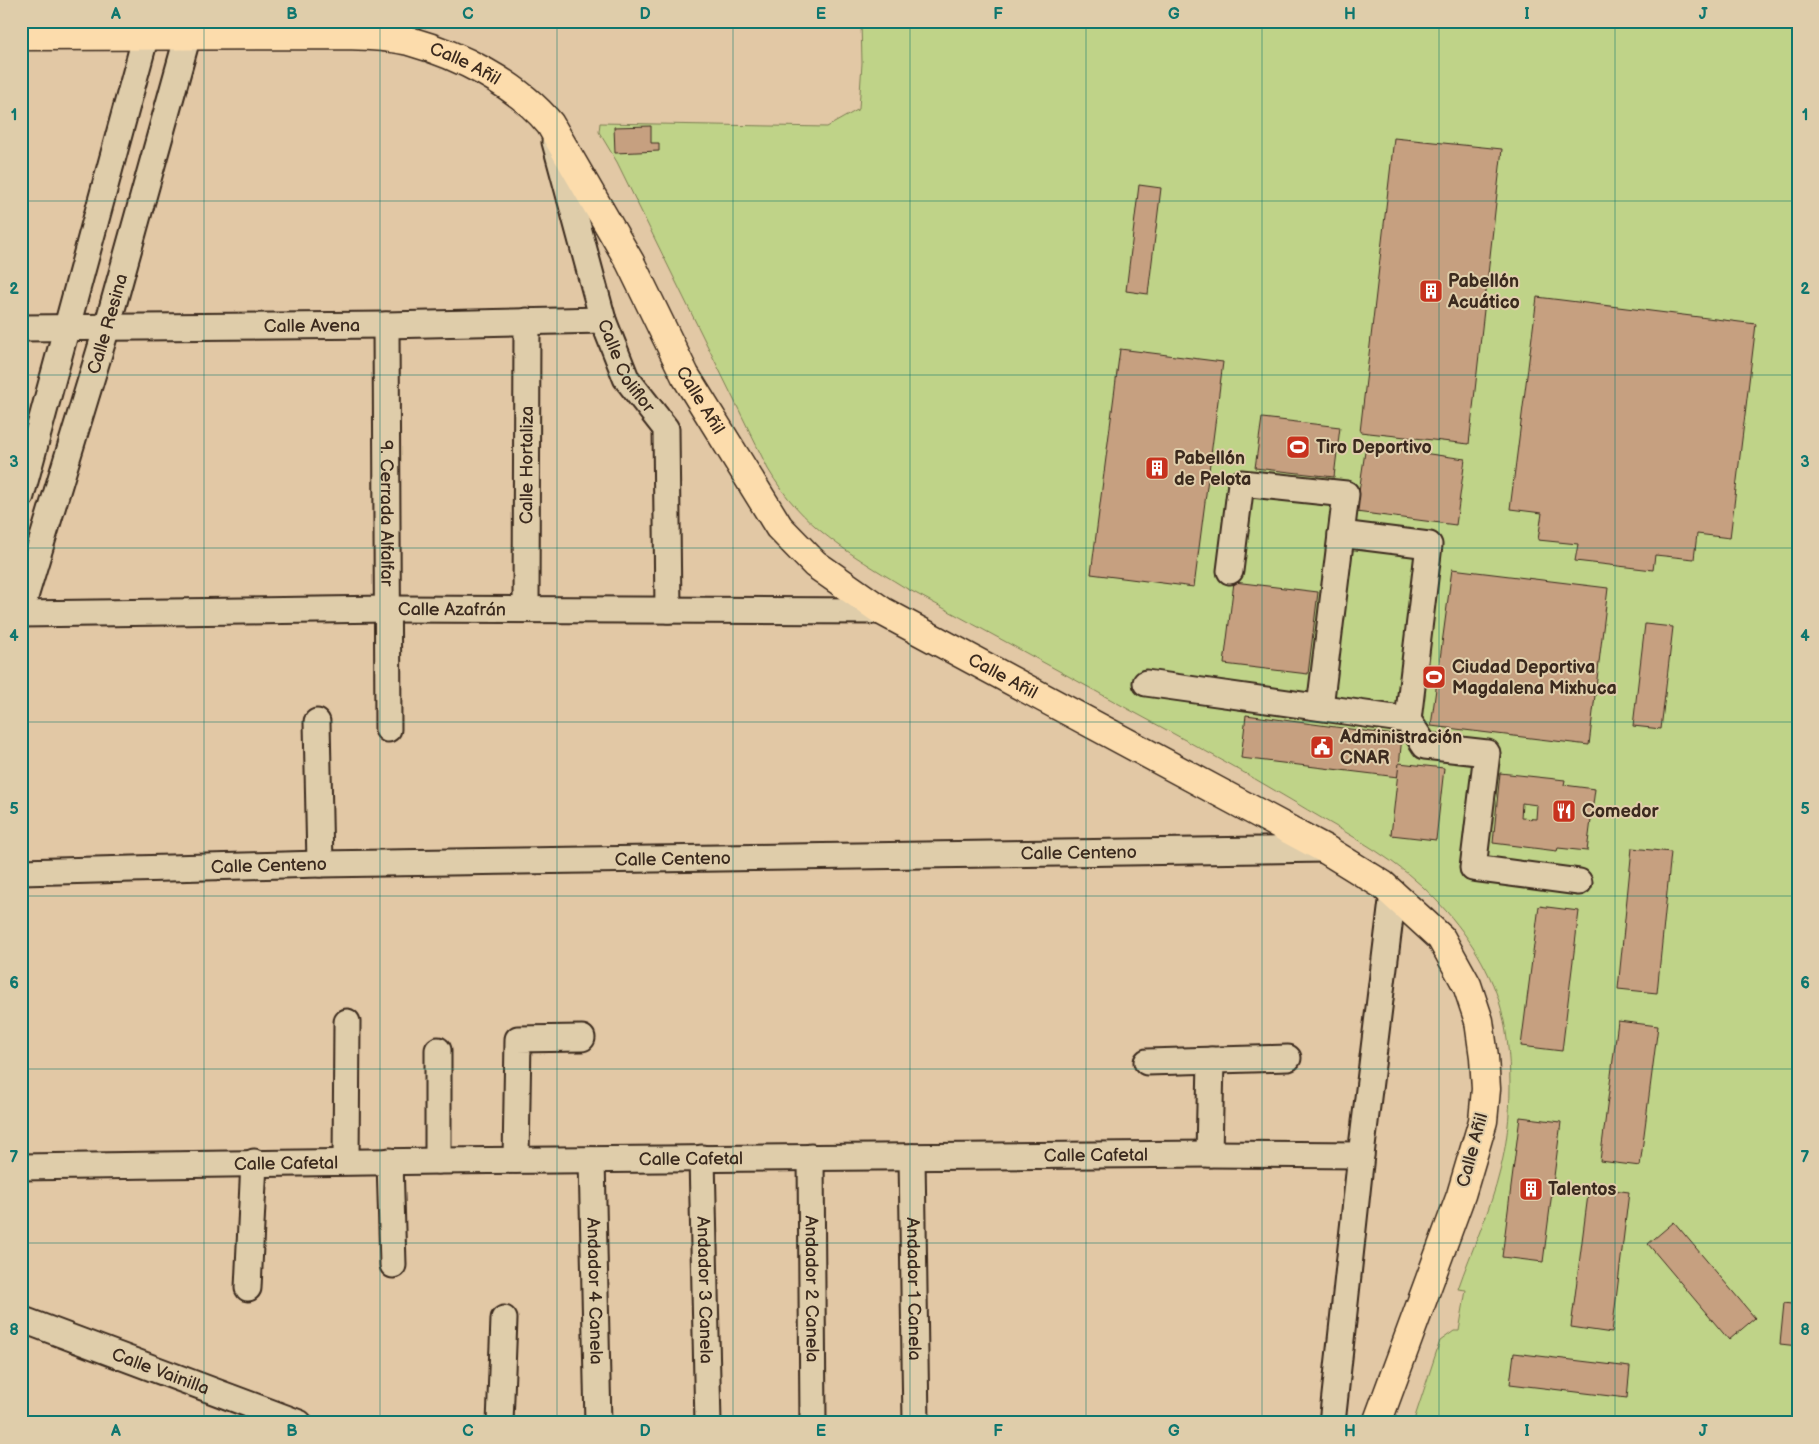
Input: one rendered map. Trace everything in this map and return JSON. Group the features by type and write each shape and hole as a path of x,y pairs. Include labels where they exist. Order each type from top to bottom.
{"main road":[{"name":"Calle Añil","path":"21,36 348,35 388,37 408,41 462,60 500,80 550,124 630,262 685,375 779,527 815,564 882,611 1325,849 1383,885 1441,938 1467,985 1479,1021 1486,1089 1483,1121 1461,1195 1377,1423"}],"street":[{"name":"Calle Resina","path":"21,612 107,327 188,35"},
{"name":"Calle Resina","path":"21,496 146,36"},
{"name":"Calle Coliflor","path":"550,124 603,320 626,378 666,429 668,610"},
{"name":"Calle Avena","path":"21,328 386,325 603,320"},
{"name":"Calle Hortaliza","path":"526,610 527,321"},
{"name":"9. Cerrada Alfalfar","path":"386,325 388,729"},
{"path":"1230,571 1241,483 1346,494 1320,707"},
{"path":"1341,534 1429,545 1408,720 1425,746 1486,754 1473,868 1579,882"},
{"name":"Calle Azafrán","path":"21,612 388,609 882,611"},
{"path":"1146,683 1408,720"},
{"path":"317,722 320,864"},
{"name":"Calle Centeno","path":"21,872 320,864 1325,849"},
{"path":"1332,1423 1361,1155 1393,893"},
{"path":"346,1022 346,1162"},
{"path":"516,1160 518,1039 582,1038"},
{"path":"438,1050 438,1161"},
{"path":"1147,1062 1288,1058"},
{"path":"1209,1154 1211,1060"},
{"name":"Calle Cafetal","path":"21,1167 254,1162 912,1156 1361,1155"},
{"name":"Andador 1 Canela","path":"912,1156 916,1423"},
{"name":"Andador 2 Canela","path":"811,1157 813,1423"},
{"name":"Andador 3 Canela","path":"702,1158 708,1423"},
{"name":"Andador 4 Canela","path":"592,1160 598,1423"},
{"path":"390,1161 393,1265"},
{"path":"248,1288 254,1162"},
{"name":"Calle Vainilla","path":"21,1319 299,1423"},
{"path":"500,1423 504,1319"}],"green space":[{"name":"Ciudad Deportiva Magdalena Mixhuca","path":"861,21 1798,21 1798,1423 1413,1423 1440,1341 1454,1331 1459,1331 1466,1290 1458,1289 1496,1185 1507,1130 1510,1086 1504,1021 1499,1001 1486,969 1468,939 1434,898 1392,862 1342,830 1231,765 904,587 828,537 811,523 781,489 768,469 617,162 599,132 600,123 827,127 859,109 862,63"}],"building":[{"path":"651,126 651,143 659,143 659,151 615,153 614,127"},
{"name":"Pabellón Acuático","path":"1394,138 1502,149 1469,444 1360,432"},
{"path":"1139,185 1161,188 1148,294 1126,291"},
{"path":"1537,297 1756,324 1730,538 1697,534 1694,559 1655,555 1653,570 1575,561 1578,544 1538,540 1542,513 1510,509"},
{"name":"Pabellón de Pelota","path":"1120,349 1223,362 1194,587 1091,574"},
{"name":"Tiro Deportivo","path":"1262,418 1340,427 1334,477 1255,468"},
{"path":"1366,445 1465,459 1456,525 1356,512"},
{"path":"1452,569 1608,588 1589,745 1431,726"},
{"path":"1234,582 1318,592 1308,674 1224,664"},
{"path":"1645,624 1673,627 1661,729 1633,726"},
{"name":"Administración CNAR","path":"1246,715 1402,736 1398,777 1241,758"},
{"path":"1399,763 1444,768 1436,840 1391,835"},
{"name":"Comedor","path":"1500,773 1565,780 1564,785 1595,789 1587,851 1558,848 1557,851 1493,843","holes":["1522,803 1537,805 1536,819 1521,818"]},
{"path":"1632,848 1671,852 1657,993 1618,989"},
{"path":"1539,906 1579,911 1562,1051 1521,1046"},
{"name":"Talentos","path":"1618,1021 1658,1026 1640,1166 1600,1161"},
{"name":"Talentos","path":"1520,1117 1561,1122 1543,1262 1502,1257"},
{"name":"Talentos","path":"1589,1187 1629,1192 1612,1333 1571,1327"},
{"path":"1674,1222 1755,1318 1729,1340 1648,1244"},
{"path":"1784,1303 1798,1305 1798,1346 1780,1344"},
{"path":"1514,1353 1630,1367 1627,1398 1510,1384"},
{"path":"1796,1372 1798,1372 1798,1399 1794,1398"},
{"path":"1504,1419 1532,1423 1504,1423"}],"place":[{"name":"Pabellón Acuático","path":"1431,291"},
{"name":"Tiro Deportivo","path":"1298,447"},
{"name":"Pabellón de Pelota","path":"1157,468"},
{"name":"Ciudad Deportiva Magdalena Mixhuca","path":"1434,677"},
{"name":"Administración CNAR","path":"1322,747"},
{"name":"Comedor","path":"1564,811"},
{"name":"Talentos","path":"1531,1189"}]}
